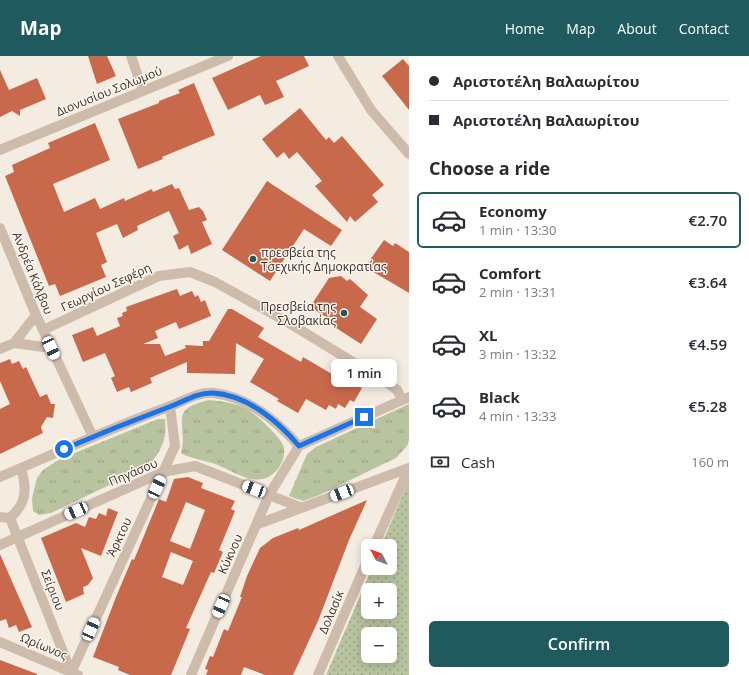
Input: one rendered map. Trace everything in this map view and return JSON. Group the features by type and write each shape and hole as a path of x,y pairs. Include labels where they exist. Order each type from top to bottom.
{"street":[{"path":"131,56 143,91"},
{"name":"Διονυσίου Σολωμού","path":"0,150 228,56"},
{"path":"338,56 371,110 409,154"},
{"name":"Ανδρέα Κάλβου","path":"0,228 36,315 93,437"},
{"name":"Γεωργίου Σεφέρη","path":"43,330 159,276 190,272 215,282 289,323 389,384 406,398"},
{"path":"0,349 14,343 36,315"},
{"path":"14,343 51,348"},
{"path":"0,477 93,437 198,395 212,393 234,397 247,402 285,429 299,446 406,398"},
{"name":"Άρκτου","path":"73,674 176,446 170,406"},
{"name":"Κύκνου","path":"191,675 258,524 269,495 299,446"},
{"name":"Πηγάσου","path":"0,545 163,472 195,466 302,508"},
{"name":"Σείριου","path":"21,468 26,484 24,497 20,509 5,517 18,537 73,674"},
{"path":"258,524 409,468"},
{"path":"377,539 409,468"},
{"name":"Δολασίκ","path":"318,675 361,575"},
{"name":"Ωρίωνος","path":"0,642 73,674"}],"green space":[{"path":"209,400 227,402 245,408 268,426 283,444 284,448 284,455 280,467 276,472 271,476 259,480 252,479 239,475 218,465 183,455 181,453 183,443 183,413 188,408 196,404"},
{"path":"409,404 409,440 407,446 396,458 317,496 303,501 289,496 307,454 316,447"},
{"path":"158,419 165,419 164,439 163,444 149,466 51,513 39,515 33,511 32,498 37,478 43,470 60,459"},
{"path":"409,480 409,675 326,675 361,594 361,619 397,619 397,583 366,583 369,575 397,575 397,539 384,539"}],"building":[{"path":"88,56 107,56 116,76 97,84"},
{"path":"261,56 304,56 309,66 276,81 284,97 265,105 260,95 228,110 212,78"},
{"path":"403,59 409,66 409,110 382,76"},
{"path":"0,70 9,90 37,78 46,99 20,110 20,116 12,111 0,117"},
{"path":"194,83 215,135 162,157 163,159 138,169 118,119 159,103 159,101 180,93 178,90"},
{"path":"300,108 326,140 329,137 334,143 342,136 384,185 372,195 378,202 355,222 350,216 347,222 315,186 322,181 297,152 289,159 284,152 277,158 262,139"},
{"path":"95,123 110,160 53,184 64,212 95,198 100,209 124,198 125,201 152,189 153,192 172,184 175,189 179,188 189,210 199,207 203,211 207,220 202,222 212,244 191,254 188,245 179,250 173,236 179,233 169,211 137,226 138,230 123,238 117,224 96,233 107,262 101,265 106,277 60,296 55,284 49,286 5,176 14,172 12,165 50,148 48,143"},
{"path":"267,181 342,230 331,246 304,229 270,281 222,250"},
{"path":"384,240 393,246 395,243 409,252 409,293 365,267"},
{"name":"Πρεσβεία της Σλοβακίας","path":"341,276 347,281 350,279 368,295 360,307 377,319 361,344 330,324 331,320 310,307 329,278"},
{"path":"177,289 180,296 192,291 195,297 198,295 201,302 205,300 211,316 179,329 176,322 155,331 158,338 143,344 160,344 165,356 186,348 185,345 203,346 203,341 209,341 228,309 232,309 264,328 258,337 301,362 303,357 337,377 338,374 362,388 354,402 350,400 345,408 338,404 336,409 329,405 326,410 306,399 298,413 277,401 279,399 250,382 264,359 236,343 235,374 187,373 187,362 150,378 152,383 131,392 129,387 117,392 111,378 115,376 105,353 83,362 72,335 93,327 97,336 120,326 117,318 123,316 122,313 127,311 126,307"},
{"path":"10,359 12,364 19,361 23,369 26,367 40,397 47,394 51,404 55,404 53,418 47,417 41,427 43,433 0,454 0,409 10,404 0,381 0,363"},
{"path":"188,477 203,483 201,488 235,501 231,509 235,511 219,550 223,552 214,573 211,572 186,628 190,629 171,675 130,675 118,670 119,667 93,657 116,597 132,559 134,560 159,499 166,502 174,479","holes":["186,502 205,510 190,549 170,541","171,552 193,561 183,585 162,577"]},
{"path":"367,500 349,540 318,621 293,675 265,675 244,667 241,675 206,675 208,670 205,669 210,656 213,657 224,629 228,631 242,597 240,597 247,576 260,548 273,538 298,528 299,530"},
{"path":"108,508 118,512 101,556 81,548 93,578 88,585 83,587 84,594 66,602 41,538 76,523 85,527 89,517 96,519 99,513 106,516"},
{"path":"0,554 32,627 19,632 16,625 9,628 6,619 0,621"},
{"path":"0,660 37,674 37,675 0,675"}],"place":[{"name":"πρεσβεία της Τσεχικής Δημοκρατίας","path":"253,259"},
{"name":"Πρεσβεία της Σλοβακίας","path":"344,313"}],"route":[{"path":"64,449 198,395 212,393 234,397 247,402 285,429 299,446 364,417"}]}
